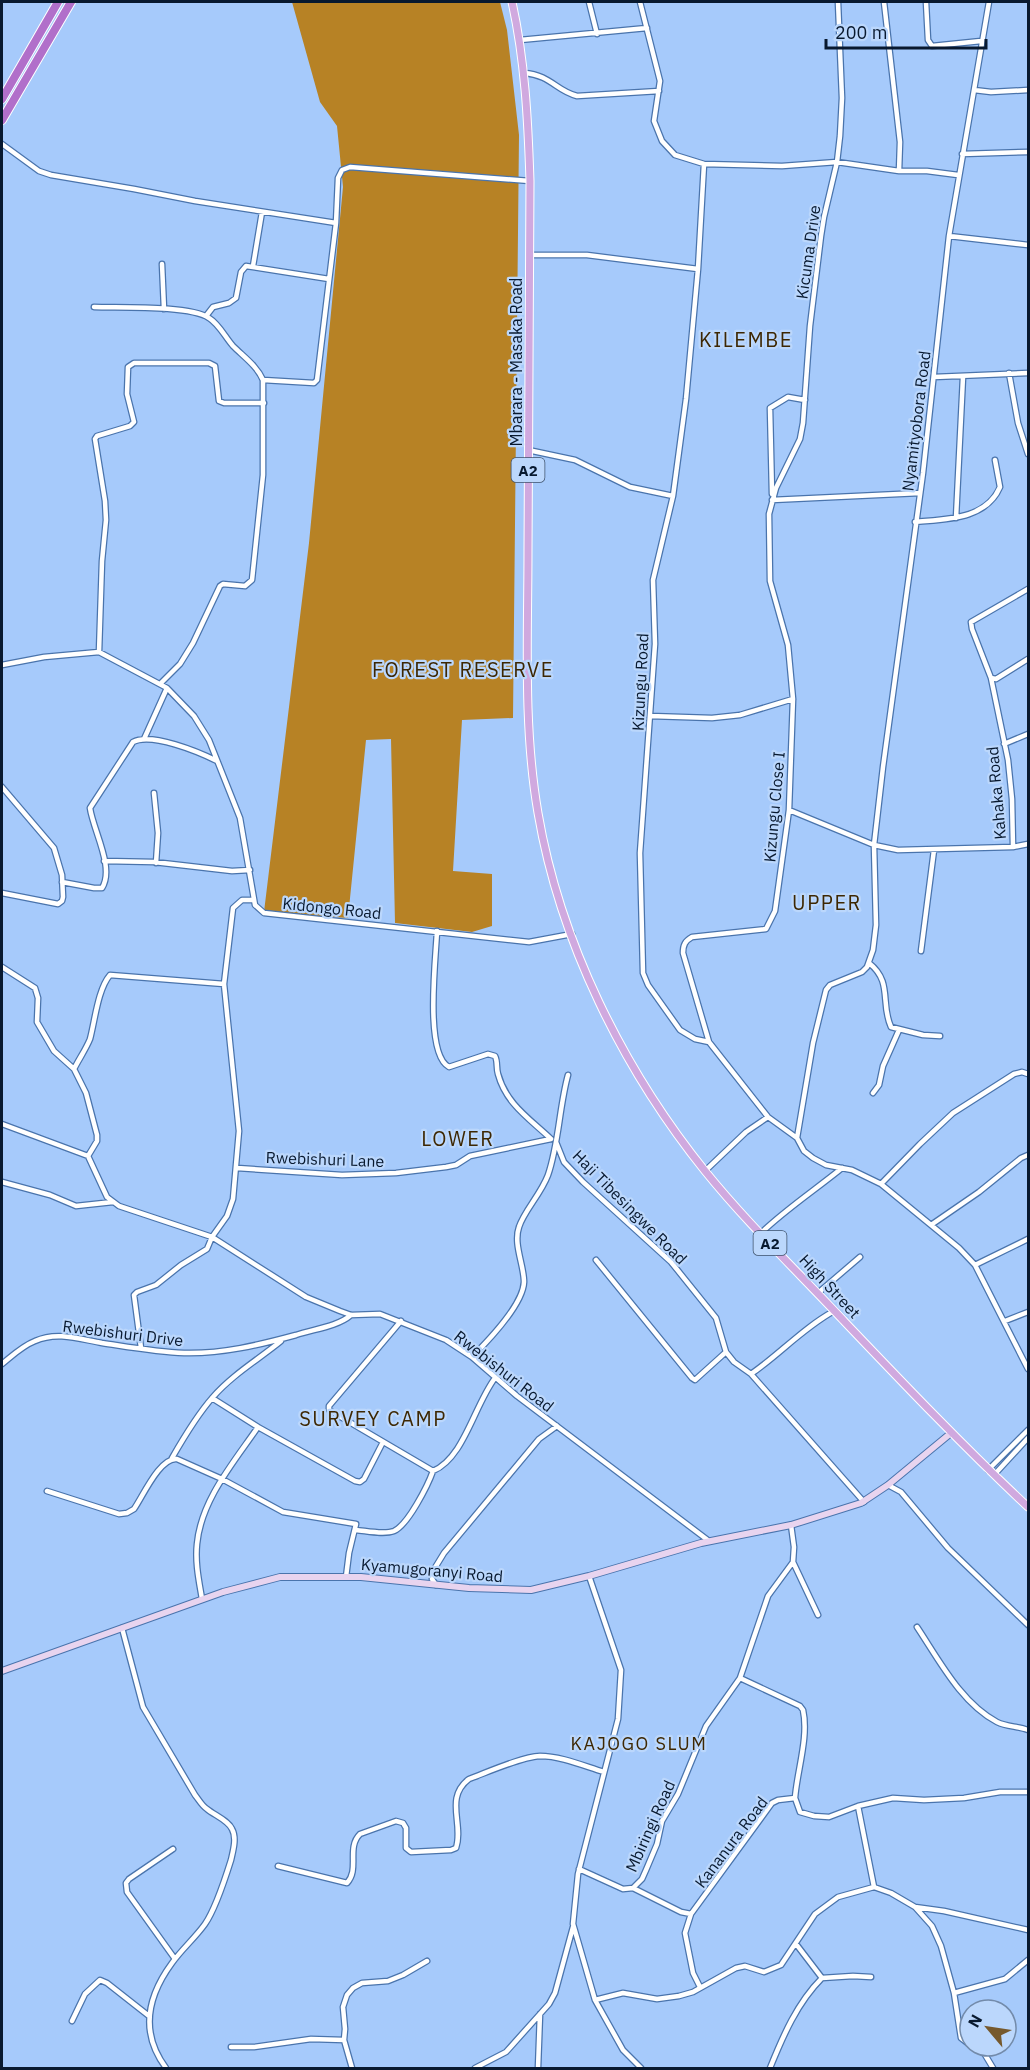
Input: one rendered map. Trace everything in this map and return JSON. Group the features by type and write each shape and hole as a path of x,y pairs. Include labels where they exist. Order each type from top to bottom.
{"highway":[{"path":"2,99 58,2"},
{"path":"2,120 70,2"}],"main road":[{"name":"Mbarara - Masaka Road","path":"512,2 524,73 530,181 527,671 531,765 538,817 551,872 572,934"},
{"name":"High Street","path":"572,934 585,971 621,1043 648,1090 705,1171 951,1433 1029,1507"}],"street":[{"path":"589,2 597,33"},
{"path":"640,2 660,81 654,122 662,141 675,155 704,164 764,166 837,162 899,171 927,171 958,175"},
{"name":"Kicuma Drive","path":"772,500 802,432 810,326 824,217 837,162 842,98 838,2"},
{"path":"884,2 900,142 899,171"},
{"path":"926,2 928,40 932,46 981,41"},
{"name":"Nyamityobora Road","path":"869,963 876,925 874,845 920,493 949,236 988,2"},
{"path":"520,40 647,28"},
{"path":"524,73 543,76 570,94 577,96 659,91"},
{"path":"974,90 991,92 1029,90"},
{"path":"2,144 44,174 336,223"},
{"path":"962,154 1029,152"},
{"name":"Kizungu Road","path":"704,164 690,364 673,496 653,580 655,644 640,853 643,973 648,985 680,1030 694,1038 709,1042 768,1117 797,1138 804,1151 826,1165 863,1174 881,1184 959,1248 975,1265 1029,1369"},
{"path":"263,380 314,383 317,381 336,223 339,173 350,167 530,181"},
{"path":"253,267 262,212"},
{"path":"949,236 1029,245"},
{"path":"530,255 587,255 698,269"},
{"path":"162,264 164,309"},
{"path":"206,316 213,307 229,303 236,298 242,269 246,266 329,279"},
{"path":"94,307 164,309 206,316 214,321 233,346 255,367 263,380 262,475 252,580 244,585 223,584 220,586 194,643 180,664 161,683"},
{"path":"99,652 102,561 106,520 95,439 97,436 130,426 134,422 127,394 128,367 134,363 209,363 216,366 219,401 264,403"},
{"path":"1009,373 1018,423 1029,454"},
{"path":"934,377 1029,373"},
{"path":"956,518 963,377"},
{"path":"805,400 788,397 770,408 772,500 920,493"},
{"path":"528,450 575,460 630,487 673,496"},
{"path":"915,522 956,518 981,508 992,500 1000,483 995,460"},
{"name":"Kizungu Close I","path":"709,1042 683,954 683,946 686,940 692,938 766,929 775,911 789,810 794,699 788,645 771,581 769,529 772,500"},
{"name":"Kahaka Road","path":"789,810 874,845 898,850 1013,847 1011,792 1002,726 991,678 971,622 1029,589"},
{"path":"2,665 44,657 99,652 161,683 194,717 209,740 240,818 254,900 242,900 233,908 224,984 239,1131 233,1199 227,1216 212,1237 207,1249 181,1265 156,1285 134,1295 141,1348"},
{"path":"991,678 996,679 1029,659"},
{"path":"144,739 167,688"},
{"path":"650,716 712,718 740,715 794,699"},
{"path":"1004,744 1029,734"},
{"path":"62,882 102,888 106,881 104,861 90,808 133,742 144,739 187,747 217,761"},
{"path":"2,787 54,848 63,897 58,904 2,892"},
{"path":"154,793 158,833 156,863"},
{"path":"1013,847 1029,844"},
{"path":"921,951 934,850"},
{"path":"104,861 156,863 232,871 250,870"},
{"name":"Kidongo Road","path":"254,900 257,909 271,914 529,942 572,934"},
{"path":"437,931 433,1031 443,1063 448,1067 488,1054 495,1056 497,1073 513,1106 554,1141"},
{"path":"797,1138 813,1043 824,997 830,986 862,972 869,963 884,980 891,1028 939,1036"},
{"path":"2,967 35,988 38,998 37,1022 41,1032 54,1051 74,1069 86,1094 97,1141 88,1156"},
{"path":"74,1069 90,1039 94,1018 110,975 224,984"},
{"path":"873,1093 879,1084 883,1066 899,1030"},
{"path":"881,1184 953,1113 1014,1074 1022,1072 1029,1074"},
{"path":"472,1357 496,1333 520,1297 524,1283 517,1234 519,1226 544,1184 554,1141 560,1127 568,1076"},
{"path":"705,1171 746,1132 768,1117"},
{"path":"2,1124 88,1156 100,1184 113,1202 76,1206 2,1182"},
{"name":"Rwebishuri Lane","path":"237,1168 342,1175 396,1173 456,1165 470,1156 554,1141"},
{"name":"Haji Tibesingwe Road","path":"554,1141 564,1162 671,1262 704,1302 716,1318 726,1352"},
{"path":"931,1225 979,1192 1021,1158 1029,1155"},
{"path":"761,1233 781,1214 812,1193 842,1168"},
{"name":"Rwebishuri Road","path":"113,1202 212,1237 306,1297 351,1315 380,1314 446,1340 472,1357 556,1426 709,1541"},
{"path":"975,1265 1029,1239"},
{"path":"818,1293 860,1257"},
{"path":"596,1260 692,1378 695,1380 726,1352 734,1362 751,1374 864,1502"},
{"path":"751,1374 778,1354 807,1327 834,1311"},
{"path":"1005,1321 1029,1311"},
{"name":"Rwebishuri Drive","path":"2,1364 36,1340 53,1336 66,1335 182,1353 219,1352 284,1338 342,1321 351,1315"},
{"path":"401,1321 328,1406 332,1413 433,1471"},
{"path":"47,1491 119,1514 134,1509 163,1464 172,1458 212,1398 284,1338"},
{"path":"356,1530 391,1532 402,1525 433,1471 441,1468 461,1446 479,1403 495,1378"},
{"path":"212,1398 258,1427 355,1481 360,1482 364,1479 382,1442"},
{"path":"436,1585 432,1579 433,1571 444,1553 539,1439 556,1426"},
{"path":"202,1599 197,1562 197,1543 201,1521 222,1479 258,1427"},
{"path":"991,1472 1029,1431"},
{"name":"Kyamugoranyi Road","path":"2,1671 202,1599 255,1582 280,1577 346,1577 495,1590 531,1590 589,1576 709,1541 791,1525 864,1502 951,1433"},
{"path":"991,1472 1029,1438"},
{"path":"172,1458 222,1479 283,1512 356,1524 346,1577"},
{"path":"888,1485 901,1492 943,1542 1029,1625"},
{"path":"791,1525 794,1562 818,1615"},
{"name":"Mbiringi Road","path":"579,1869 623,1888 633,1888 642,1879 657,1844 662,1821 678,1794 706,1726 740,1678 768,1596 794,1562"},
{"path":"475,2068 506,2052 549,2004 555,1993 573,1924 579,1869 618,1719 621,1677 621,1670 589,1576"},
{"path":"917,1627 969,1700 998,1722 1029,1730"},
{"path":"122,1628 143,1707 195,1796 205,1807 228,1823 234,1836 228,1868 206,1922 175,1959 150,2006 149,2016 156,2051 166,2068"},
{"path":"740,1678 804,1710 802,1748 795,1798"},
{"path":"278,1866 347,1883 352,1878 354,1870 353,1847 356,1839 360,1834 396,1821 403,1823 406,1828 406,1848 411,1852 456,1848 456,1794 462,1784 469,1779 528,1758 541,1756 604,1772"},
{"name":"Kananura Road","path":"691,1914 772,1803 778,1800 795,1798 801,1812 829,1817 858,1806 893,1798 924,1800 964,1798 1000,1792 1029,1792"},
{"path":"858,1806 874,1887"},
{"path":"173,1850 129,1879 126,1887 127,1892 175,1959"},
{"path":"595,2000 623,1993 657,1999 668,1998 700,1987 736,1968 745,1966 764,1972 773,1970 781,1965 821,1908 838,1897 874,1887 903,1899 915,1907 932,1926 941,1946 954,1993 958,2019"},
{"path":"633,1888 681,1912 691,1914 685,1933 693,1973 700,1987"},
{"path":"915,1907 1029,1929"},
{"path":"573,1924 595,2000 623,2050 641,2068"},
{"path":"796,1944 822,1978"},
{"path":"954,1993 1005,1979 1029,1960"},
{"path":"352,2068 344,2040 344,2000 353,1988 362,1983 388,1981 427,1961"},
{"path":"770,2068 796,2011 822,1978 871,1977"},
{"path":"72,2021 85,1994 100,1980 104,1980 149,2016"},
{"path":"538,2068 540,2014"},
{"path":"231,2047 254,2047 311,2039 344,2040"}],"shaded area":[{"path":"292,2 500,2 507,30 519,135 513,718 462,720 453,871 492,874 492,926 472,932 395,923 391,739 366,740 348,918 264,912 309,543 343,187 337,126 320,102"}],"district":[{"name":"KILEMBE","path":"746,339"},
{"name":"FOREST RESERVE","path":"463,669"},
{"name":"UPPER","path":"827,902"},
{"name":"LOWER","path":"458,1138"},
{"name":"SURVEY CAMP","path":"373,1418"},
{"name":"KAJOGO SLUM","path":"639,1743"}]}
